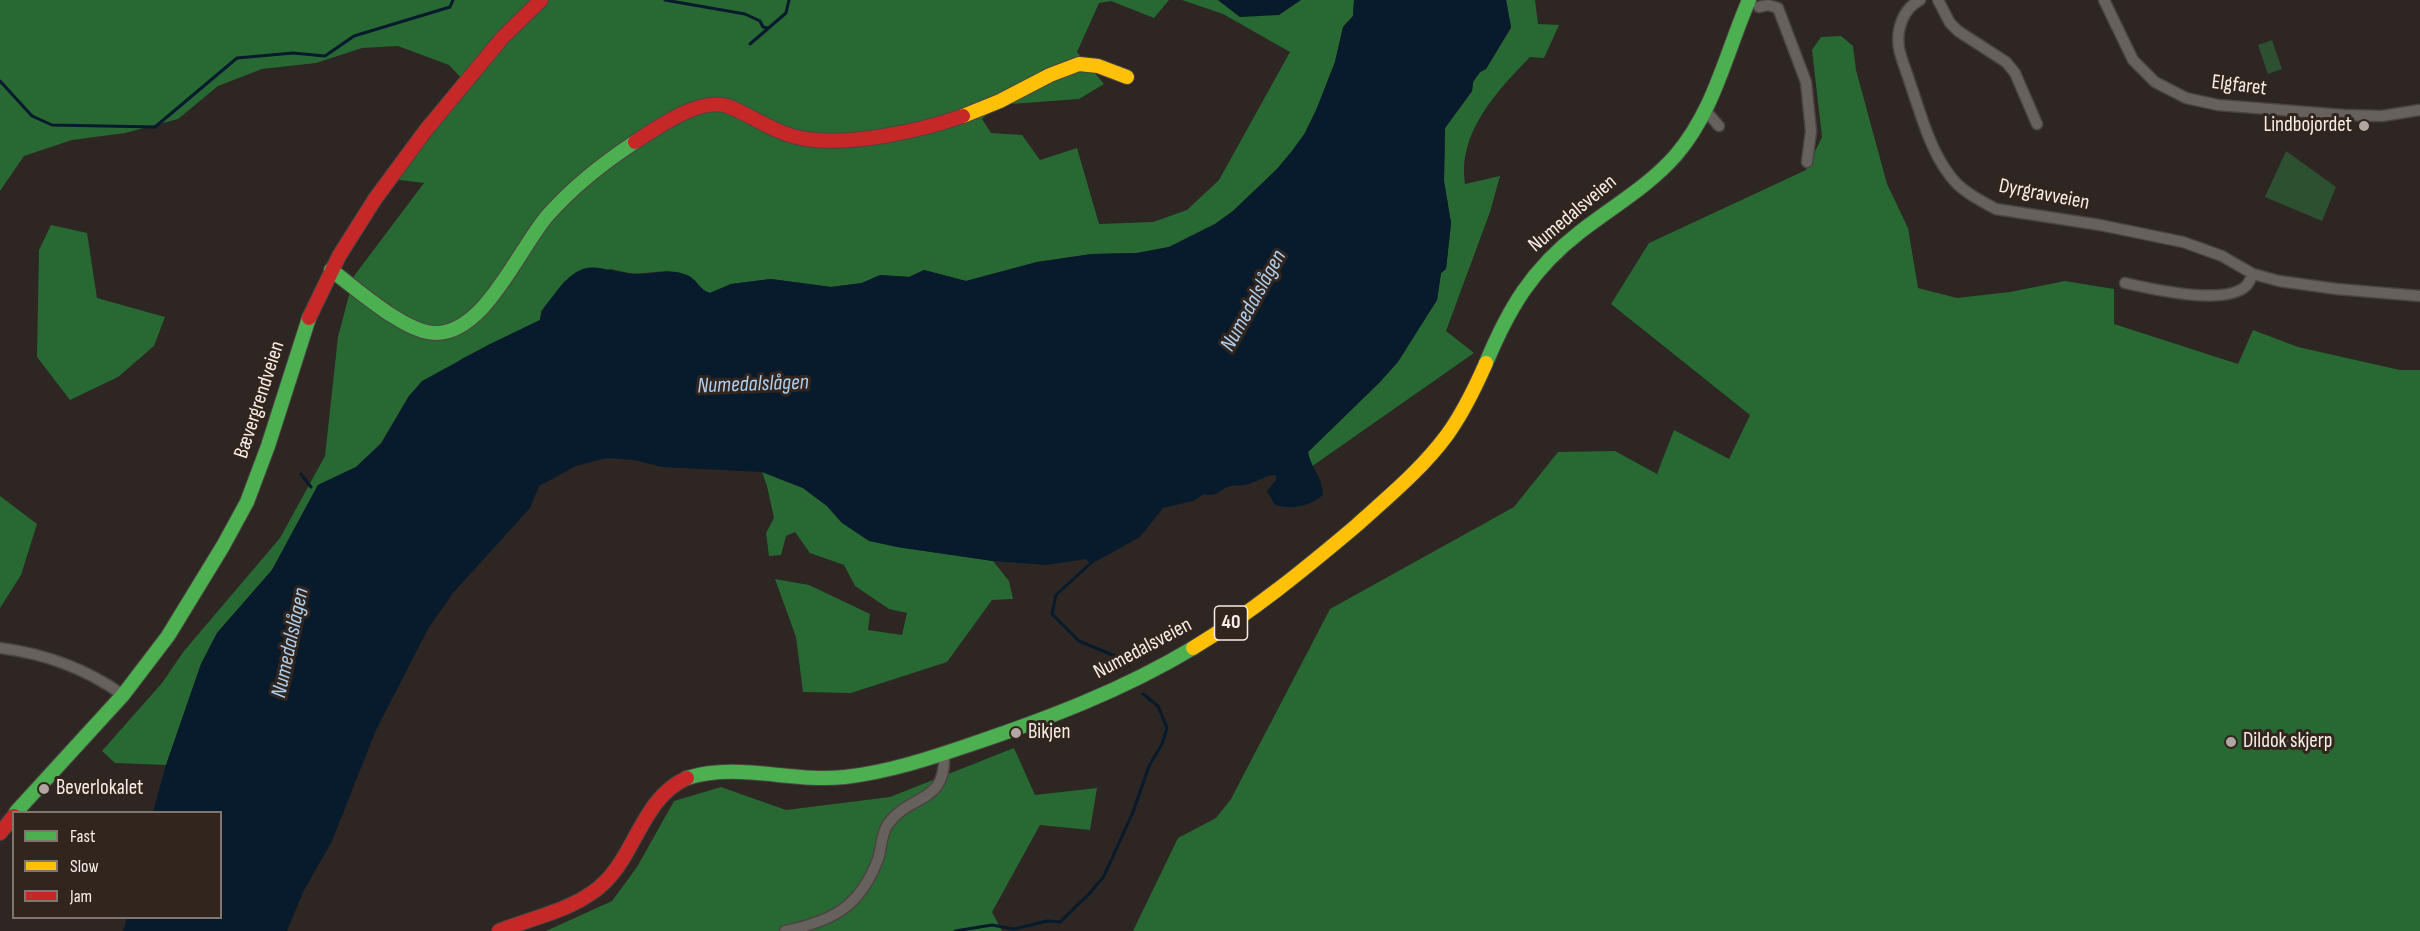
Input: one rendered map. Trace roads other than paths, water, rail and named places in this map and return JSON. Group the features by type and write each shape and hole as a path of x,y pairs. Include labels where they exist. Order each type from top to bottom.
{"main road":[{"name":"Bævergrendveien","path":"18,811 123,695 168,636 241,514 268,446 307,322 331,270 375,199 426,130 503,38 541,0"},
{"name":"Numedalsveien","path":"499,931 570,903 604,883 627,854 655,803 667,790 688,777 706,773 724,773 794,778 842,777 891,769 944,753 1042,720 1142,677 1213,635 1263,600 1324,552 1410,477 1449,432 1469,399 1511,309 1540,268 1591,222 1663,168 1689,139 1706,111 1754,3"},
{"path":"331,270 410,326 427,332 446,332 457,328 477,314 535,231 580,184 626,147 698,107 718,104 728,106 787,135 806,140 834,141 912,131 950,121 974,113 1053,74 1079,64 1093,65 1127,77"},
{"name":"Bævergrendveien","path":"0,833 12,818"}],"street":[{"name":"Dyrgravveien","path":"1920,0 1904,15 1899,26 1899,47 1934,151 1949,175 1963,189 1996,209 2100,225 2183,243 2222,256 2253,274 2279,281 2420,296"},
{"path":"1938,0 1950,23 1958,31 2006,62 2015,74 2037,124"},
{"name":"Elgfaret","path":"2104,0 2133,60 2155,82 2186,98 2218,105 2344,115 2382,116 2420,110"},
{"path":"1754,3 1778,8 1806,82 1812,131 1807,162"},
{"path":"1706,111 1719,126"},
{"path":"2125,283 2189,295 2209,295 2239,290 2247,285 2253,274"},
{"path":"0,648 37,654 63,662 86,672 123,695"},
{"path":"785,931 831,918 858,895 869,882 880,853 886,826 903,809 916,803 936,788 944,774 944,753"}],"water":[{"path":"1218,0 1301,0 1279,15 1240,17"},
{"name":"Numedalslågen","path":"1354,0 1506,0 1511,27 1486,69 1480,72 1473,82 1472,91 1445,128 1444,181 1451,223 1446,269 1441,273 1437,300 1398,362 1308,452 1321,483 1323,495 1300,506 1275,505 1267,491 1276,480 1276,475 1268,476 1249,484 1230,486 1215,494 1204,494 1193,501 1163,508 1140,537 1091,564 1086,559 1046,565 993,561 869,541 842,523 827,506 803,488 762,472 662,467 634,460 606,458 576,466 539,486 530,508 453,593 428,629 376,730 332,841 303,892 287,931 123,931 127,919 222,919 222,811 153,811 166,765 201,664 217,633 272,570 318,485 356,467 381,444 409,396 422,381 540,320 544,309 556,292 576,272 585,268 639,274 683,273 710,293 731,284 771,279 831,287 862,283 880,275 909,277 924,270 966,281 1037,262 1092,254 1137,253 1169,247 1215,224 1233,211 1277,169 1292,151 1305,133 1317,108 1335,62 1343,27 1353,16"}],"waterway":[{"path":"0,81 32,116 52,125 155,127 237,58 293,53 325,56 354,36 450,7 453,0"},
{"path":"665,0 745,14 760,21 763,27 768,28"},
{"path":"750,44 786,13 789,0"},
{"path":"301,474 311,487"},
{"path":"1092,562 1056,595 1052,614 1079,641 1127,661 1129,665"},
{"path":"955,931 992,925 1014,929 1047,921 1060,922 1104,876 1167,728 1158,706 1143,694"}],"place":[{"name":"Lindbojordet","path":"2364,126"},
{"name":"Bikjen","path":"1016,733"},
{"name":"Dildok skjerp","path":"2231,742"},
{"name":"Beverlokalet","path":"44,789"}]}
